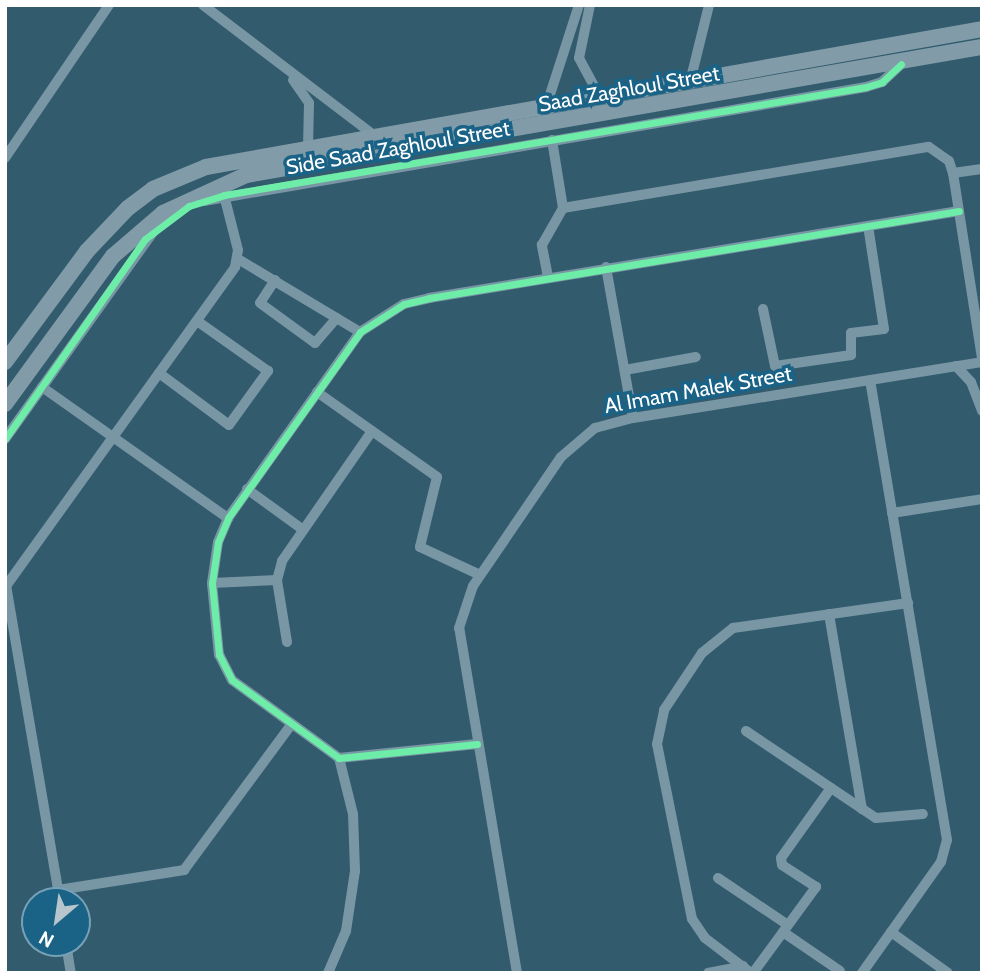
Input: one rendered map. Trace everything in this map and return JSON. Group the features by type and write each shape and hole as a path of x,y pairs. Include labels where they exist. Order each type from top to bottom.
{"main road":[{"name":"Saad Zaghloul Street","path":"5,362 86,251 153,189 206,167 375,136 464,130 545,107 982,29"},
{"name":"Saad Zaghloul Street","path":"5,404 113,256 192,197 246,175 464,130 901,64 982,47"}],"street":[{"path":"5,158 109,5"},
{"path":"192,5 296,82 311,114 308,147"},
{"path":"203,5 375,136"},
{"path":"545,107 579,5"},
{"path":"590,5 579,58 601,99"},
{"path":"690,82 709,5"},
{"name":"Side Saad Zaghloul Street","path":"5,439 145,239 173,215 224,195 875,85 901,64"},
{"path":"548,277 542,245 563,208 552,140"},
{"path":"563,208 917,147 941,152 953,173 982,360"},
{"path":"953,173 982,169"},
{"path":"57,887 5,590 13,571 114,437 238,259 224,195"},
{"path":"477,744 339,758 290,726 226,672 219,655 212,583 218,542 229,517 247,489 360,332 404,304 607,267 959,211"},
{"path":"763,309 775,366 851,355 851,333 884,329 868,226"},
{"path":"238,259 360,332"},
{"path":"607,267 633,418"},
{"path":"275,281 260,303 315,342 337,318"},
{"path":"159,373 229,425 243,407 268,371 197,321"},
{"path":"625,370 696,357"},
{"name":"Al Imam Malek Street","path":"517,973 459,628 480,575 571,446 595,428 633,418 982,360"},
{"path":"956,366 981,403"},
{"path":"862,973 941,862 947,840 870,380"},
{"path":"43,387 229,517"},
{"path":"317,392 439,480 420,547 480,575"},
{"path":"287,642 277,580 282,561 372,431"},
{"path":"247,489 302,529"},
{"path":"892,513 982,499"},
{"path":"212,583 277,580"},
{"path":"749,971 705,938 692,919 657,744 659,721 702,653 721,634 908,603"},
{"path":"829,614 862,809"},
{"path":"91,889 184,870 290,726"},
{"path":"746,731 876,818 923,814"},
{"path":"328,973 346,931 355,871 352,814 339,758"},
{"path":"708,973 749,971 816,887 782,865 781,858 831,788"},
{"path":"718,878 840,971"},
{"path":"891,932 948,973"}],"cycle path":[{"path":"5,439 145,239 189,206 224,195 866,87 882,82 901,64"},
{"path":"477,744 339,758 232,680 219,655 212,583 218,542 228,518 360,332 404,304 429,298 959,211"}]}
